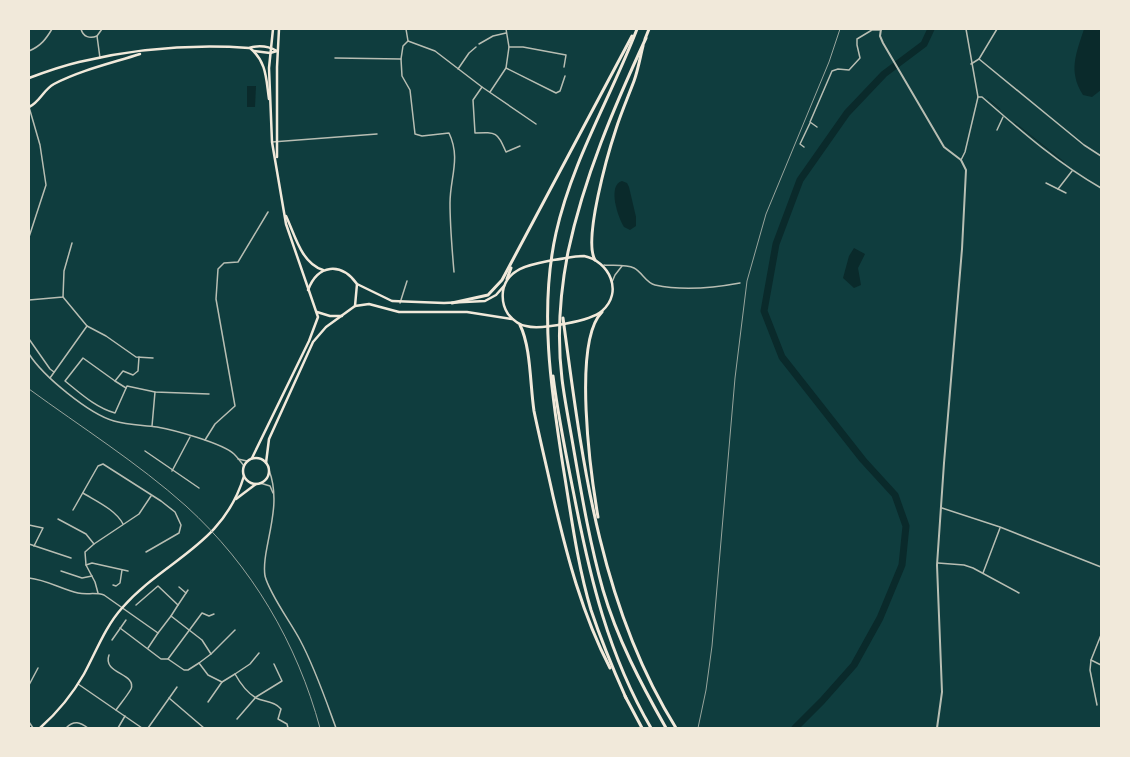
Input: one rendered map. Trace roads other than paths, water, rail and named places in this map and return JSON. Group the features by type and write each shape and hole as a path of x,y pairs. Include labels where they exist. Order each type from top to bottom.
{"highway":[{"path":"452,303 488,295 498,287 514,260 636,29"},
{"path":"626,698 600,635 584,582 552,394 549,350 550,272 556,234 566,198 590,132 636,29"},
{"path":"595,260 592,252 591,241 597,202 608,153 634,80 648,29"},
{"path":"646,38 618,98 591,168 568,253 560,345 562,379 586,516 603,590 615,625 633,665 666,728"},
{"path":"507,279 514,260"},
{"path":"562,311 575,416 603,551 611,582 629,635 649,679 676,728"},
{"path":"602,312 594,323 589,339 586,416 591,478 603,551"},
{"path":"520,325 526,343 534,411 565,548 584,607 601,650 642,728"},
{"path":"549,350 558,417 597,602 616,658 636,701 651,728"}],"main road":[{"path":"40,728 63,705 78,684 98,645 122,608 145,585 207,538 230,510 236,499 244,476 244,466 252,458 309,341 318,317 286,224 272,142 270,47 273,29"},
{"path":"276,159 278,140 277,50 279,29"},
{"path":"29,78 77,62 199,46 249,48 255,46 270,47 277,50"},
{"path":"249,48 260,57 264,66 270,104"},
{"path":"253,51 270,52 277,50"},
{"path":"29,107 34,104 46,89 54,85 90,70 146,52"},
{"path":"284,212 306,259 316,268 323,270 340,269 347,272 357,284 377,295 400,303 452,303 485,301 496,295 504,286 507,279 521,268 579,256 595,260 604,266 612,282 610,299 602,312 589,318 540,327 520,325 512,319 504,304 504,286"},
{"path":"308,291 312,280 323,270"},
{"path":"355,306 357,284"},
{"path":"266,463 269,438 313,342 326,326 355,306 369,304 399,312 467,312 512,319"},
{"path":"317,312 330,316 342,316"},
{"path":"236,499 266,478 269,470 266,463 260,458 252,458"},
{"path":"244,476 249,482 256,484"}],"street":[{"path":"29,51 37,48 52,29"},
{"path":"81,29 87,37 97,36"},
{"path":"100,58 97,36 102,29"},
{"path":"406,29 408,40"},
{"path":"490,92 506,68 509,47 506,29"},
{"path":"961,160 965,152 978,97 966,29"},
{"path":"971,64 979,59 997,29"},
{"path":"804,147 800,144 832,71 838,69 849,70 860,58 857,39 872,30 881,30 880,36 887,52 944,147 961,160 965,166 966,183 940,508 938,563 942,692 937,728"},
{"path":"479,44 493,36 506,33"},
{"path":"408,40 403,46 401,59 402,76 410,90 415,134 422,136 449,133 454,144 456,154 450,203 454,272"},
{"path":"408,40 435,51 482,87 536,124"},
{"path":"458,69 469,53 476,47"},
{"path":"509,47 523,47 566,55 564,67"},
{"path":"335,58 401,59"},
{"path":"979,59 1084,145 1101,156"},
{"path":"506,68 556,93 560,91 565,76"},
{"path":"482,87 473,100 475,133 495,133 499,136 506,152 520,146"},
{"path":"978,97 982,97 1004,117 1072,171 1101,188"},
{"path":"29,107 40,145 46,185 29,237"},
{"path":"997,130 1004,117"},
{"path":"810,122 817,126"},
{"path":"272,142 278,140 377,134"},
{"path":"1058,189 1072,171"},
{"path":"1046,183 1066,193"},
{"path":"205,440 215,424 235,406 216,299 218,270 224,263 238,262 268,212"},
{"path":"72,243 64,271 63,297 87,326 139,357 153,358"},
{"path":"604,266 634,268 655,285 708,288 731,286 740,283"},
{"path":"612,282 622,266"},
{"path":"400,303 407,281"},
{"path":"29,300 63,297"},
{"path":"50,378 87,326"},
{"path":"29,339 46,364 54,372"},
{"path":"29,354 35,364 50,378 99,415 115,421 157,427 205,440 225,449 238,459 244,466"},
{"path":"115,381 123,371 133,375 138,371 139,357"},
{"path":"127,387 115,413 109,412 85,397 66,381 83,358 115,381 127,387 155,392 210,394"},
{"path":"152,427 155,392"},
{"path":"172,471 190,437"},
{"path":"145,451 172,471 199,488"},
{"path":"238,459 248,461"},
{"path":"73,510 100,464 175,512 181,529 179,533 146,552"},
{"path":"269,470 273,481 275,499 265,558 265,574 270,588 300,640 317,674 336,728"},
{"path":"260,483 270,486 275,499"},
{"path":"82,493 113,512 120,518 122,524"},
{"path":"98,593 92,576 86,566 85,552 122,524 139,514 151,496"},
{"path":"940,508 954,511 1000,527 1101,567"},
{"path":"58,519 86,534 94,544"},
{"path":"29,525 43,528 34,546"},
{"path":"983,573 1000,527"},
{"path":"29,544 71,558"},
{"path":"86,566 92,563 128,571"},
{"path":"938,563 964,565 983,573 1018,593"},
{"path":"113,586 120,583 122,570"},
{"path":"61,571 82,578 92,576"},
{"path":"29,578 44,580 81,594 98,593 104,595 158,633"},
{"path":"136,605 158,586 178,605"},
{"path":"179,587 186,593"},
{"path":"148,648 188,590"},
{"path":"168,659 191,630 202,613 209,616 214,614"},
{"path":"171,616 202,640 211,654"},
{"path":"112,640 126,620"},
{"path":"120,628 161,659 168,659 184,670 188,670 211,654 235,630"},
{"path":"1097,705 1090,670 1091,660 1101,634"},
{"path":"208,702 222,682 250,664 260,653"},
{"path":"109,655 108,662 110,666 132,684 131,688 116,710"},
{"path":"1091,660 1101,665"},
{"path":"198,663 208,675 222,682"},
{"path":"237,719 256,698 282,682 274,664"},
{"path":"29,685 38,668"},
{"path":"235,674 242,686 256,698 278,705 281,709 278,719 287,724 288,728"},
{"path":"78,684 142,728"},
{"path":"148,728 177,686"},
{"path":"169,698 204,728"},
{"path":"118,728 125,716"},
{"path":"29,722 33,728"},
{"path":"66,728 72,723 76,722 88,728"}],"water":[{"path":"1084,29 1101,29 1101,90 1092,97 1083,95 1078,86 1075,70 1076,55"},
{"path":"247,86 256,86 255,107 247,107"},
{"path":"622,181 627,183 629,187 636,217 636,226 630,230 624,227 615,202 615,189"},
{"path":"854,248 865,254 858,268 861,285 854,288 843,278 849,256"}],"waterway":[{"path":"795,728 822,701 854,665 880,618 902,565 906,526 895,495 863,460 782,357 764,311 776,244 800,180 847,113 884,74 924,44 931,29"},
{"path":"988,99 1000,109"},
{"path":"1015,123 1064,162"}],"railway":[{"path":"698,728 706,690 712,646 735,378 747,281 766,214 829,62 840,29"},
{"path":"29,389 129,460 168,490 210,529 232,554 251,580 285,636 299,666 320,728"}]}
